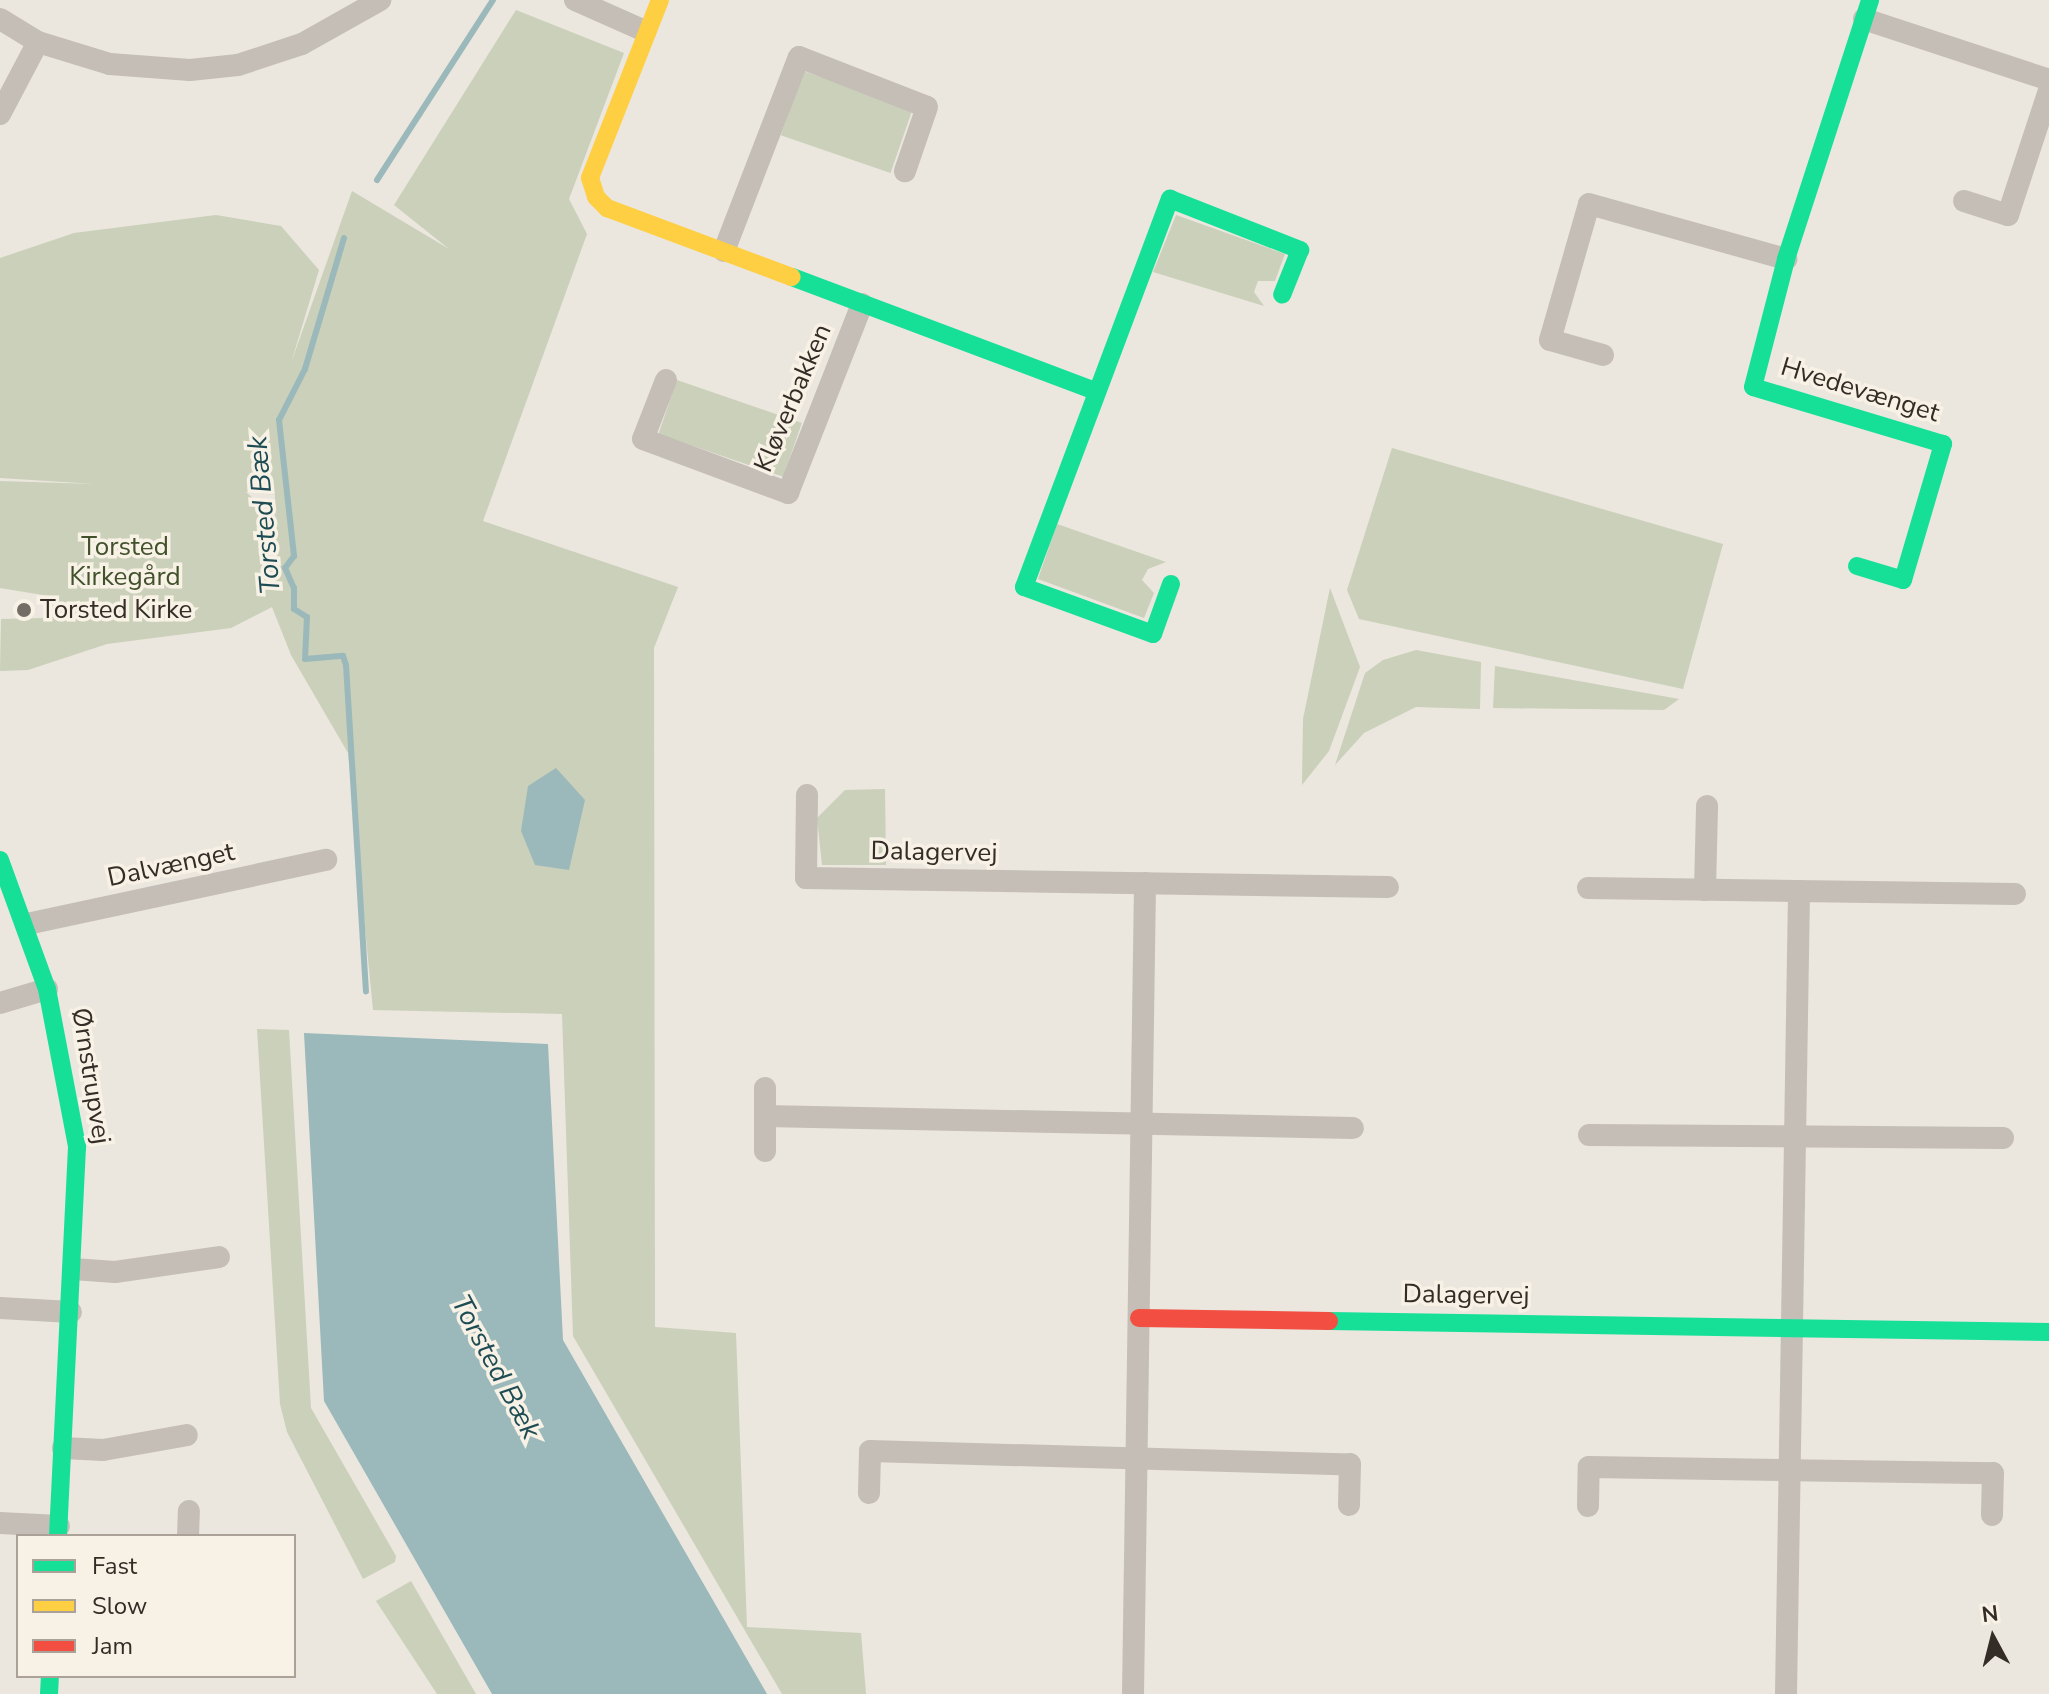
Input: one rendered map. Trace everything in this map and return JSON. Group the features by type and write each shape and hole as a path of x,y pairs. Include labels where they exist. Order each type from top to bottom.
{"street":[{"path":"0,19 38,42 110,64 190,70 238,65 302,44 380,0"},
{"path":"575,0 645,31 660,0"},
{"name":"Hvedevænget","path":"1857,566 1903,580 1943,444 1753,387 1786,259 1867,10 2049,80"},
{"name":"Kløverbakken","path":"645,31 593,168 596,197 607,208 1096,391"},
{"path":"0,114 38,42"},
{"path":"724,251 799,57 927,107 905,171"},
{"path":"1964,201 2008,215 2049,90"},
{"path":"1171,584 1153,634 1024,587 1170,199 1300,250 1282,295"},
{"path":"1603,355 1550,340 1589,204 1786,259"},
{"name":"Kløverbakken","path":"666,380 643,439 788,493 862,304"},
{"name":"Dalagervej","path":"807,795 806,878 1388,887"},
{"path":"1705,890 1707,806"},
{"name":"Ørnstrupvej","path":"0,860 27,924 47,989 77,1147 58,1531 0,1523"},
{"name":"Dalvænget","path":"27,924 326,860"},
{"path":"1133,1694 1145,883"},
{"path":"1588,888 2015,894"},
{"path":"1786,1694 1799,891"},
{"name":"Ørnstrupvej","path":"0,1003 47,989"},
{"path":"765,1088 765,1151"},
{"path":"765,1116 1353,1128"},
{"path":"1589,1135 2003,1138"},
{"path":"73,1269 115,1272 219,1257"},
{"path":"0,1308 71,1312"},
{"name":"Dalagervej","path":"1139,1318 2049,1332"},
{"path":"63,1448 103,1450 187,1435"},
{"path":"869,1493 870,1451 1350,1464 1349,1505"},
{"path":"1588,1506 1589,1467 1993,1473 1992,1515"},
{"path":"188,1534 189,1511"}],"green space":[{"name":"Torsted Kirkegård","path":"516,10 624,53 569,199 587,234 483,521 678,587 654,648 655,1327 736,1333 747,1627 861,1633 866,1694 782,1694 573,1336 562,1014 373,1010 348,753 291,655 272,607 231,628 107,644 28,670 0,671 1,619 44,618 49,596 0,588 0,481 95,484 0,478 0,258 74,233 216,215 281,226 319,270 291,363 352,191 449,249 394,205","holes":["246,492 275,495 272,574 261,505"]},
{"path":"803,71 913,109 891,173 781,135"},
{"path":"1176,215 1285,254 1275,281 1258,281 1254,292 1264,306 1153,272"},
{"path":"677,380 802,423 783,477 658,434"},
{"path":"1392,448 1723,544 1683,689 1359,619 1347,590"},
{"path":"1057,524 1166,562 1148,569 1142,580 1154,593 1144,618 1038,579"},
{"path":"1330,588 1360,667 1329,751 1302,785 1303,719"},
{"path":"1416,650 1481,662 1480,709 1416,707 1364,733 1335,765 1365,673 1383,660"},
{"path":"1495,666 1679,699 1664,710 1493,708"},
{"path":"885,789 886,865 822,865 817,818 845,790"},
{"path":"257,1029 289,1030 311,1408 396,1556 395,1562 363,1579 287,1432 280,1404"},
{"path":"411,1581 476,1694 437,1694 376,1601"}],"water":[{"path":"556,768 585,800 569,870 535,865 521,831 528,786"},
{"path":"304,1033 548,1044 563,1340 767,1694 492,1694 324,1401"}],"waterway":[{"name":"Torsted Bæk","path":"377,180 493,0"},
{"name":"Torsted Bæk","path":"344,238 305,369 279,420 294,556 285,568 294,588 294,609 307,617 305,659 343,656 346,665 366,991"}],"traffic: fast":[{"path":"1857,566 1903,580 1943,444 1753,387 1786,259 1870,0"},
{"path":"1171,584 1153,634 1024,587 1170,199 1300,250 1282,295"},
{"path":"792,277 1096,391"},
{"path":"0,860 47,989 77,1147 58,1534"},
{"path":"1329,1321 2049,1332"},
{"path":"49,1694 50,1678"}],"traffic: slow":[{"path":"660,0 590,178 596,197 607,208 792,277"}],"traffic: jam":[{"path":"1139,1318 1329,1321"}],"place":[{"name":"Torsted Kirke","path":"24,610"}]}
